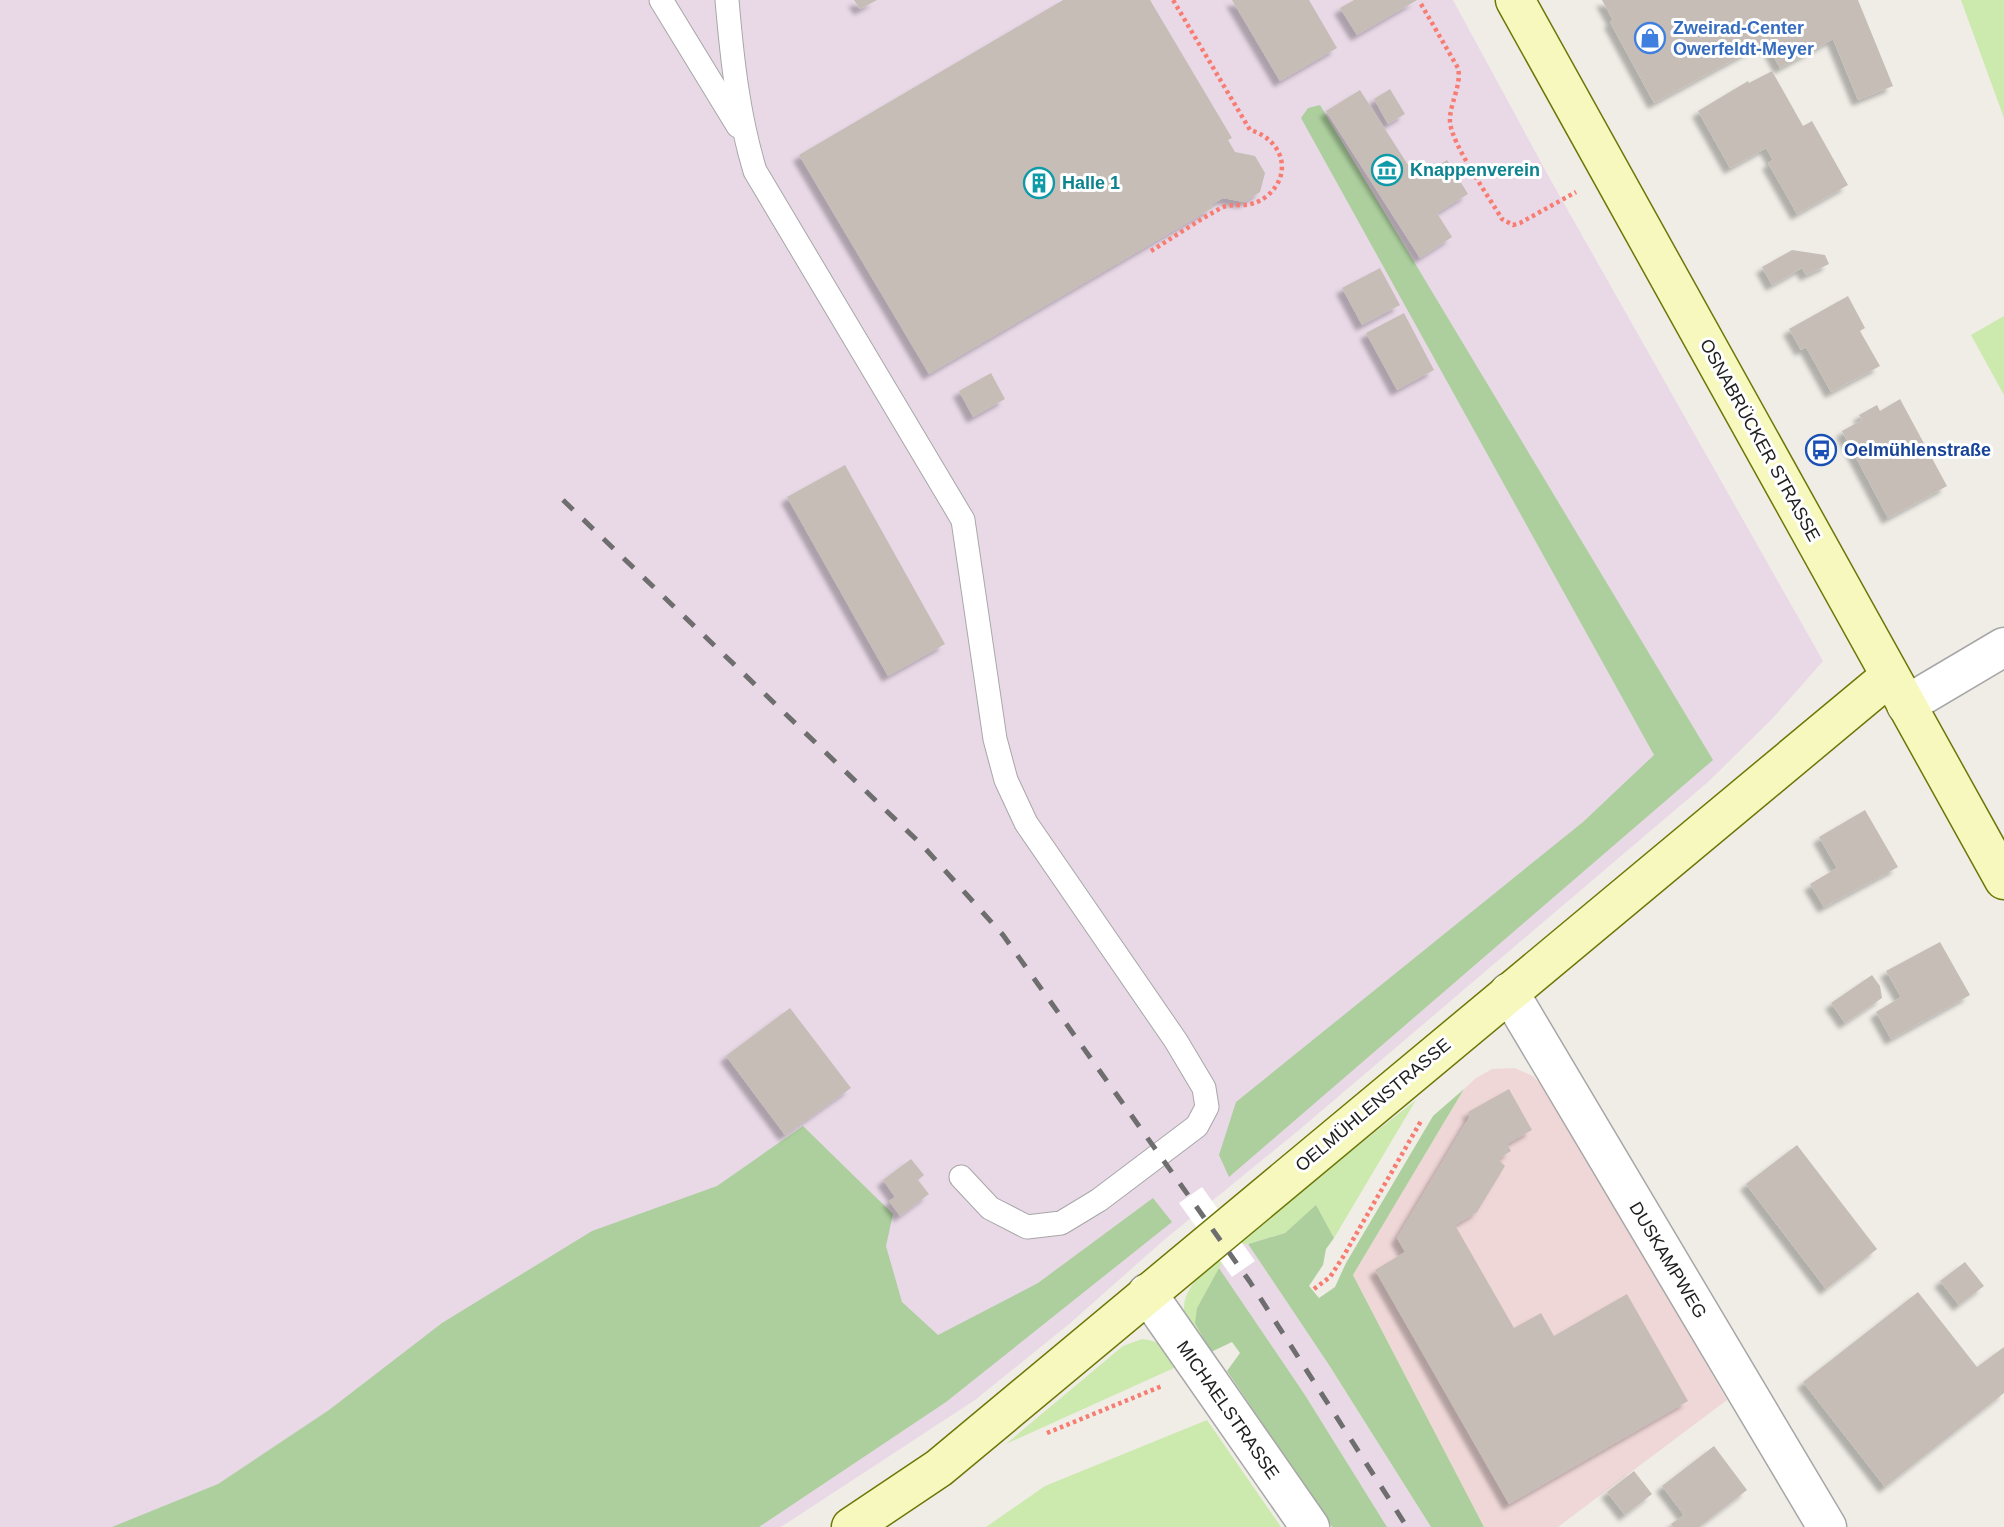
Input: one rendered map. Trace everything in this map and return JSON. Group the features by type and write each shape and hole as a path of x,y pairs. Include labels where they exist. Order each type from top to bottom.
{"street":[{"name":"OSNABRÜCKER STRASSE","path":"1515,0 2004,880"},
{"path":"1898,690 2004,647"},
{"name":"OELMÜHLENSTRASSE","path":"851,1527 939,1468 1509,992 1898,690"},
{"name":"DUSKAMPWEG","path":"1509,992 1827,1527"},
{"name":"MICHAELSTRASSE","path":"1147,1293 1310,1527"}],"lane":[{"path":"661,0 744,135"},
{"path":"727,0 732,65 744,135 755,171 963,520 995,739 1006,780 1026,822 1176,1041 1204,1087 1206,1107 1197,1125 1099,1200 1061,1223 1027,1227 990,1208 961,1177"}],"path":[{"path":"1151,251 1224,206 1254,204 1279,183 1282,165 1277,147 1264,134 1250,130 1173,0"},
{"path":"1421,4 1460,76 1450,118 1452,135 1502,219 1513,225 1520,223 1610,172"},
{"path":"1041,1436 1200,1369"}],"shaded area":[{"path":"0,0 1453,0 1549,177 1823,661 1773,718 1708,782 1299,1130 1164,1240 1068,1325 975,1400 781,1527 0,1527"},
{"path":"1515,1068 1533,1076 1548,1092 1727,1400 1558,1527 1484,1527 1353,1275 1464,1089 1492,1069"},
{"path":"1248,1244 1329,1365 1431,1527 1387,1527 1305,1395 1219,1268 1243,1245"}],"green space":[{"path":"1961,0 2004,0 2004,118"},
{"path":"1320,105 1713,760 1229,1177 1219,1155 1236,1102 1583,822 1654,755 1301,118 1308,108"},
{"path":"2004,316 2004,395 1971,335"},
{"path":"1464,1089 1353,1275 1484,1527 1431,1527 1329,1365 1248,1244 1285,1233 1316,1205 1334,1238 1326,1249 1323,1265 1309,1286 1319,1298 1335,1287 1346,1263 1433,1116"},
{"path":"1416,1100 1334,1238 1316,1206 1285,1233 1243,1245 1239,1239"},
{"path":"803,1126 893,1214 886,1246 902,1302 938,1335 1038,1283 1153,1198 1172,1222 946,1402 759,1527 112,1527 218,1484 329,1410 442,1323 592,1231 717,1186"},
{"path":"1218,1258 1222,1263 1197,1308 1211,1352 1189,1326 1184,1303 1192,1286"},
{"path":"1219,1268 1305,1395 1387,1527 1332,1527 1227,1371 1240,1353 1232,1342 1211,1352 1195,1323 1197,1308"},
{"path":"1142,1339 1166,1347 1185,1363 1006,1444 1123,1346"},
{"path":"1207,1420 1281,1527 986,1527 1045,1486"}],"pier":[{"path":"1202,1187 1255,1261 1232,1277 1179,1203"}],"building":[{"path":"854,0 877,0 860,9"},
{"name":"Halle 1","path":"1063,0 1150,0 1232,138 1228,140 1235,152 1255,156 1265,173 1260,192 1244,202 1223,198 1211,205 1212,208 929,374 799,155"},
{"path":"1232,0 1309,0 1337,48 1280,81"},
{"path":"1354,0 1417,0 1357,35 1340,8"},
{"path":"1602,0 1858,0 1893,86 1858,100 1833,39 1780,68 1766,42 1654,103 1610,22 1613,20"},
{"path":"1772,71 1803,126 1812,121 1848,185 1797,214 1768,163 1773,160 1766,148 1730,168 1698,111 1748,81 1749,83"},
{"path":"1390,89 1405,114 1388,124 1374,99"},
{"name":"Knappenverein","path":"1360,90 1417,179 1447,160 1468,194 1437,213 1452,237 1420,258 1326,111"},
{"path":"1792,250 1825,255 1829,264 1806,275 1802,268 1772,285 1762,267"},
{"path":"1380,268 1400,305 1362,325 1342,288"},
{"path":"1848,296 1865,328 1860,331 1880,366 1831,392 1806,347 1801,350 1789,329"},
{"path":"1404,313 1434,370 1397,390 1366,333"},
{"path":"991,373 1005,399 973,417 959,391"},
{"path":"1900,399 1947,486 1888,518 1842,431 1862,420 1859,415 1877,405 1880,411"},
{"path":"845,465 945,644 888,676 787,497"},
{"path":"1865,810 1898,867 1824,907 1810,884 1837,868 1819,837"},
{"path":"1940,942 1970,995 1891,1039 1876,1012 1901,997 1886,971"},
{"path":"1872,975 1880,986 1882,998 1845,1023 1831,1003"},
{"path":"790,1008 851,1088 785,1135 726,1056"},
{"path":"1509,1089 1532,1130 1507,1144 1511,1151 1498,1159 1505,1166 1477,1212 1455,1225 1514,1328 1541,1313 1554,1336 1627,1294 1688,1401 1509,1504 1375,1270 1405,1252 1397,1238 1470,1116 1468,1112"},
{"path":"1797,1145 1877,1249 1826,1289 1746,1184"},
{"path":"911,1159 924,1175 918,1180 929,1194 900,1216 889,1201 895,1197 883,1180"},
{"path":"1965,1262 1984,1286 1959,1305 1940,1281"},
{"path":"1918,1292 1977,1367 2004,1347 2004,1393 1885,1487 1803,1382"},
{"path":"1714,1446 1747,1490 1699,1527 1673,1527 1671,1524 1684,1515 1662,1486"},
{"path":"1634,1471 1652,1494 1625,1515 1607,1492"}],"railway":[{"path":"563,500 923,846 1003,935 1250,1282 1407,1527"}],"place":[{"name":"Zweirad-Center Owerfeldt-Meyer","path":"1650,38"},
{"name":"Knappenverein","path":"1387,170"},
{"name":"Halle 1","path":"1039,183"},
{"name":"Oelmühlenstraße","path":"1821,450"}]}
